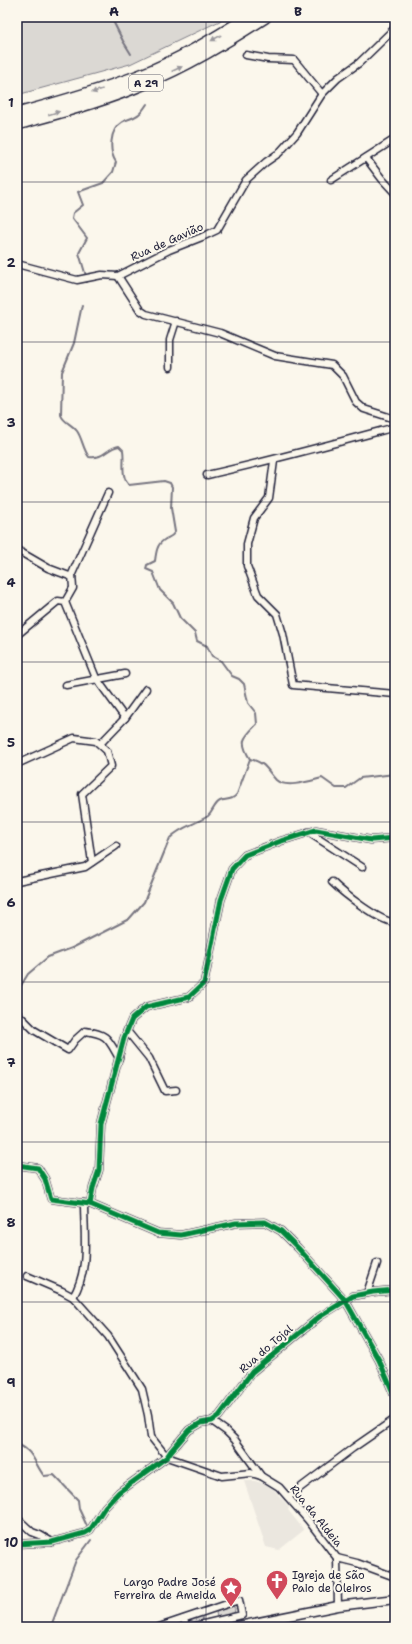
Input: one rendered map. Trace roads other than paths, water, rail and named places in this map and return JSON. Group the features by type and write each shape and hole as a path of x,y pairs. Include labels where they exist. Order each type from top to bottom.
{"highway":[{"name":"A 29","path":"17,114 85,95 140,76 181,57 221,35 249,17"},
{"name":"A 29","path":"17,124 87,104 144,84 186,65 265,17"}],"main road":[{"path":"235,1627 338,1606 395,1599"}],"street":[{"name":"Rua de Gavião","path":"118,276 169,250 217,230 246,180 279,153 297,133 322,94 338,78 359,63 395,28"},
{"path":"246,55 268,59 294,60 322,94"},
{"path":"331,180 395,139"},
{"path":"366,158 395,193"},
{"path":"17,264 77,280 102,275 118,276 140,310 146,314 220,333 275,356 332,365 343,376 356,402 364,409 395,419"},
{"path":"170,367 170,340 176,321"},
{"path":"207,475 274,460 395,427"},
{"path":"274,460 269,498 254,518 247,544 247,566 258,595 277,614 283,634 293,685 395,694"},
{"path":"65,602 73,588 72,574 108,493"},
{"path":"17,550 48,568 72,577"},
{"path":"17,635 58,601 65,602"},
{"path":"65,602 98,680 125,718"},
{"path":"66,685 125,674"},
{"path":"100,744 125,718 146,689"},
{"path":"17,764 74,738 96,741 108,751 111,766 82,794 92,862"},
{"path":"73,1298 82,1279 85,1264 87,1203 99,1170 101,1124 118,1058 127,1031 132,1019 146,1007 190,997 204,983 221,900 232,869 245,855 281,841 316,830 371,840 395,838"},
{"path":"308,832 362,867"},
{"path":"17,881 85,867 116,846"},
{"path":"332,882 359,904 386,920 395,922"},
{"path":"19,1015 34,1030 68,1050 75,1040 85,1031 98,1032 107,1038 118,1058"},
{"path":"127,1031 149,1058 166,1091 176,1090"},
{"path":"17,1165 38,1168 45,1179 52,1199 87,1203 158,1233 181,1235 236,1223 265,1222 281,1231 345,1300 379,1360 395,1397"},
{"path":"367,1293 377,1263"},
{"path":"27,1276 62,1291 73,1298 108,1336 142,1389 151,1437 167,1457 222,1476 250,1473 261,1476"},
{"name":"Rua do Tojal","path":"17,1544 52,1542 75,1537 90,1530 105,1507 120,1492 167,1457 170,1451 189,1430 201,1424 212,1421 219,1416 252,1372 319,1317 353,1296 395,1290"},
{"path":"288,1497 395,1419"},
{"name":"Rua da Aldeia","path":"212,1421 226,1431 235,1440 261,1476 279,1488 288,1497 337,1558"},
{"path":"17,1518 32,1532 52,1542"},
{"path":"338,1606 337,1558 357,1563 395,1577"},
{"path":"159,1627 239,1600 242,1615 191,1627"},
{"path":"206,1611 208,1623"},
{"path":"184,1619 186,1627"}],"waterway":[{"path":"111,17 131,54"},
{"path":"86,276 79,253 87,238 72,218 73,213 83,205 78,192 103,183 113,172 116,162 111,147 115,130 122,122 135,117 140,113 147,104"},
{"path":"82,305 74,343 62,372 61,415 64,420 77,431 89,457 102,455 119,446 123,450 124,473 126,481 129,485 164,481 170,483 172,487 171,508 175,532 158,546 155,561 147,565 146,569 153,572 160,590 173,603 180,618 195,633 197,641 207,646 212,656 221,661 232,676 239,679 244,684 248,703 256,713 257,724 248,733 244,740 244,748 250,759"},
{"path":"250,759 259,762 276,780 280,783 286,784 298,784 322,778 336,788 346,788 360,778 395,774"},
{"path":"17,992 28,974 48,957 72,948 129,919 144,902 170,838 183,828 208,816 216,804 220,801 235,796 250,759"},
{"path":"17,1444 27,1450 44,1476 54,1475 78,1500 79,1509 87,1526"},
{"path":"49,1627 51,1626 76,1560 91,1540"}],"place":[{"name":"Igreja de São Paio de Oleiros","path":"277,1600"},
{"name":"Largo Padre José Ferreira de Ameida","path":"231,1608"}]}
